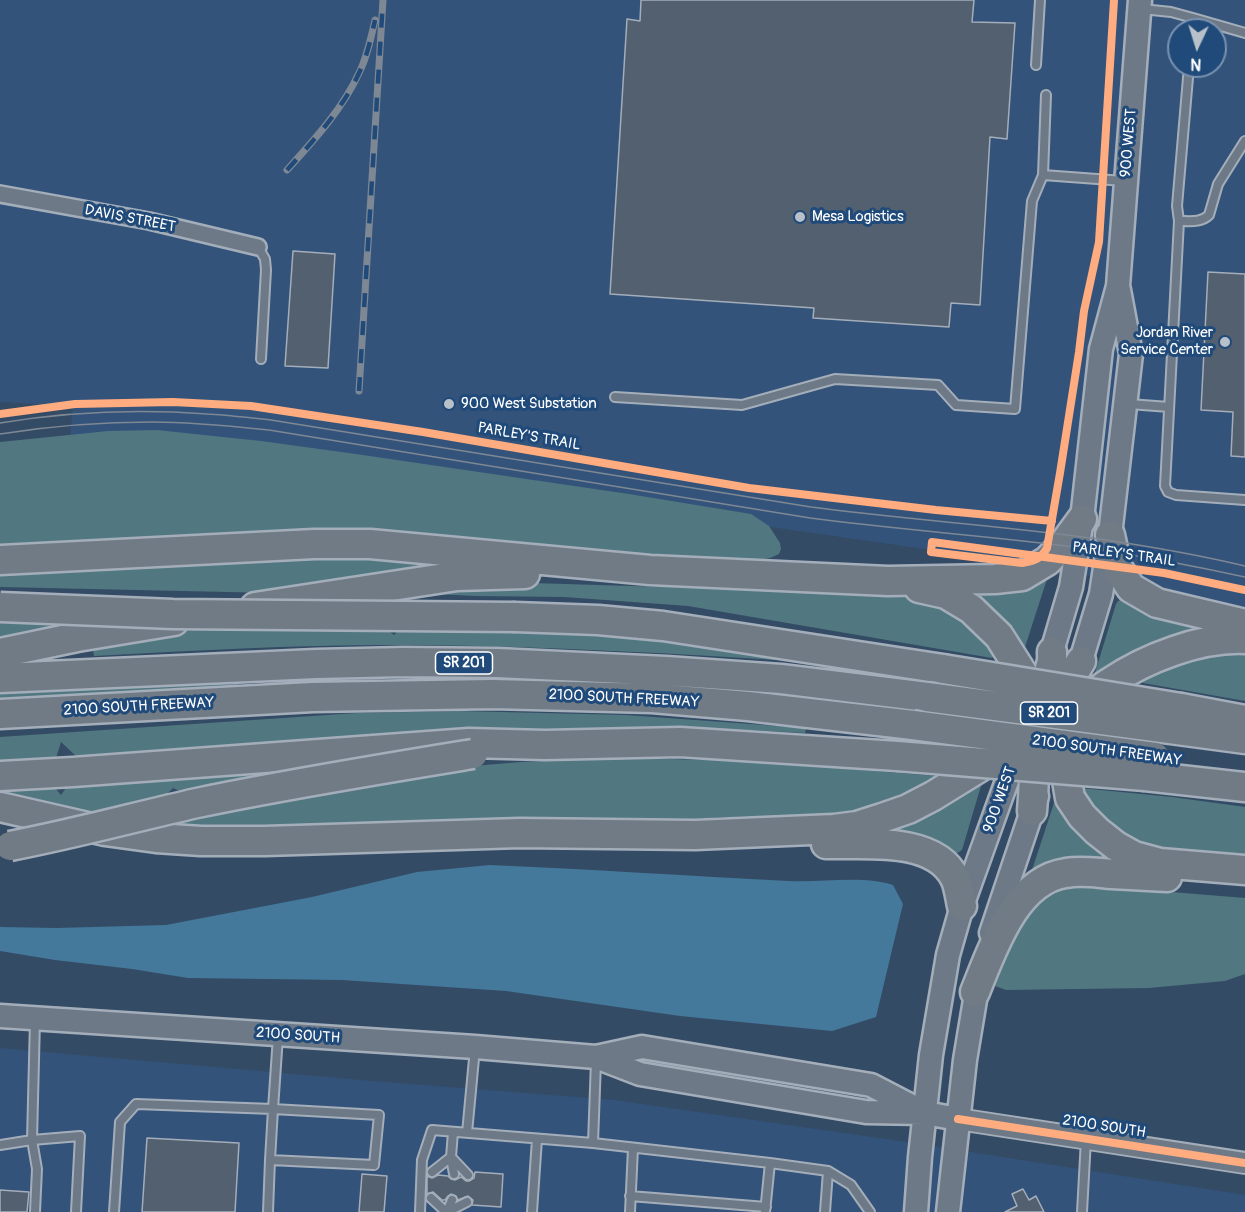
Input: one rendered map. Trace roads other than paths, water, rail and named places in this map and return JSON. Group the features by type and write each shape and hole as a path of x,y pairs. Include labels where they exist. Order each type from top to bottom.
{"highway":[{"path":"0,560 314,544 370,544 650,570 888,581 995,579 1022,576 1047,561 1063,545 1082,519"},
{"path":"1110,535 1117,567 1131,588 1157,603 1245,624"},
{"path":"0,653 77,637 458,576 650,570"},
{"path":"888,581 946,594 971,609 999,636 1023,674 1033,750 1032,811"},
{"path":"0,607 173,614 515,617 598,620 663,626 943,669 1175,719 1245,720"},
{"path":"1007,780 1033,750 1108,683 1178,650 1203,642 1228,638 1245,639"},
{"path":"1052,652 1053,698 1070,798 1082,816 1096,831 1116,846 1134,855 1160,863 1245,870"},
{"name":"2100 SOUTH FREEWAY","path":"0,678 404,662 497,663 666,670 781,679 927,697 1175,719 1245,739"},
{"path":"0,807 105,831 201,841 520,833 695,835 857,826 908,809 987,763 1028,720 1066,686 1081,662"},
{"name":"2100 SOUTH FREEWAY","path":"0,714 313,697 492,694 652,698 748,706 913,725 1150,766 1245,771"},
{"path":"0,776 544,745 680,742 897,756 1150,766 1245,787"},
{"path":"0,849 198,803 471,749"},
{"path":"695,835 764,843 882,845 918,849 937,858 956,879 963,906"},
{"path":"975,992 1006,923 1024,895 1047,878 1065,873 1084,872 1245,880"}],"main road":[{"name":"900 WEST","path":"916,1212 933,1044 948,955 1052,652 1071,587 1082,519 1101,349 1118,286 1140,4"},
{"name":"900 WEST","path":"948,1212 975,992 983,957 1081,662 1101,594 1131,354 1118,286"},
{"name":"2100 SOUTH","path":"0,1016 597,1057 640,1074 866,1112 925,1113 958,1119"}],"street":[{"name":"DAVIS STREET","path":"0,194 149,221 258,247"},
{"name":"2100 SOUTH","path":"958,1119 1245,1163"}],"lane":[{"path":"1036,65 1040,0"},
{"path":"1140,4 1193,18"},
{"path":"1227,28 1245,33"},
{"path":"1188,78 1177,206 1179,221 1164,482 1168,492 1176,495 1245,500"},
{"path":"615,397 742,405 835,379 938,385 956,405 1015,409 1032,201 1043,175 1046,95"},
{"path":"1179,221 1199,221 1206,218 1211,210 1218,184 1245,141"},
{"path":"1043,175 1125,181"},
{"path":"258,247 265,259 266,270 261,359"},
{"path":"1126,404 1169,407"},
{"path":"35,1018 32,1140 37,1169 35,1212"},
{"path":"268,1212 278,1034"},
{"path":"467,1133 475,1047"},
{"path":"593,1143 597,1057"},
{"path":"114,1212 120,1122 136,1104 378,1115 374,1165 270,1160"},
{"path":"420,1212 422,1160 432,1130 593,1143 828,1171 851,1185 870,1212"},
{"path":"453,1132 451,1156 454,1174"},
{"path":"0,1145 80,1136 76,1212"},
{"path":"1082,1212 1086,1138"},
{"path":"532,1212 537,1139"},
{"path":"630,1212 633,1148"},
{"path":"432,1172 451,1156"},
{"path":"442,1173 451,1156"},
{"path":"451,1156 468,1175"},
{"path":"630,1196 765,1209 770,1163"},
{"path":"825,1212 828,1171"},
{"path":"431,1198 447,1212"},
{"path":"440,1199 447,1212"},
{"path":"447,1212 452,1200"},
{"path":"447,1212 466,1202"}],"tram line":[{"path":"0,423 51,416 129,412 181,412 271,420 811,507 1106,540 1245,566"},
{"path":"0,434 57,427 134,422 197,423 269,430 810,518 1105,551 1245,577"}],"railway":[{"path":"359,391 383,0"},
{"path":"287,170 327,124 352,87 364,60 375,20"}],"place":[{"name":"Mesa Logistics","path":"800,217"},
{"name":"Jordan River Service Center","path":"1225,342"},
{"name":"900 West Substation","path":"449,404"}]}
